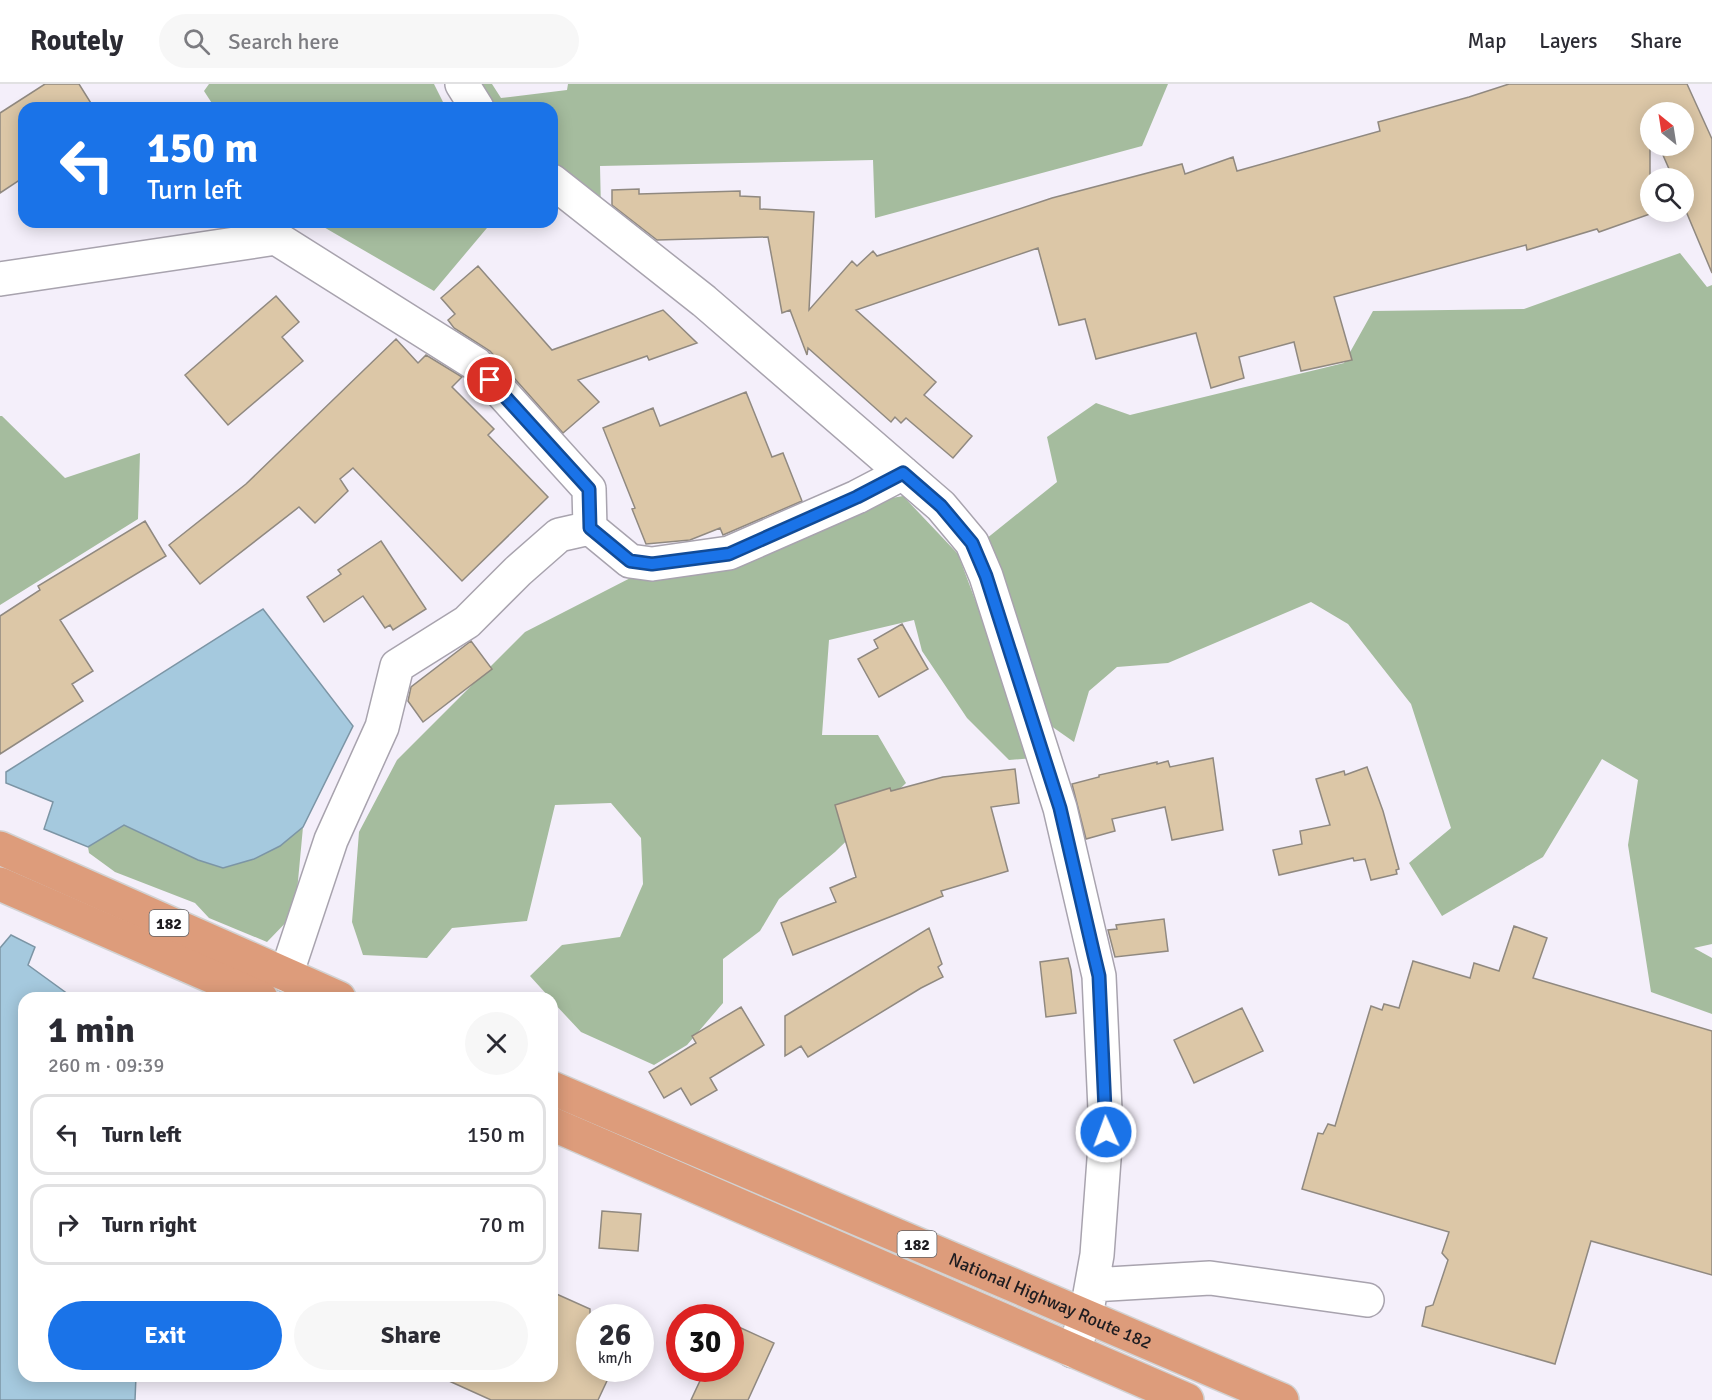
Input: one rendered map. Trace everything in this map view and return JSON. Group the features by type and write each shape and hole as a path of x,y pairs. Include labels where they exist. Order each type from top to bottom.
{"highway":[{"name":"182","path":"0,848 325,992"},
{"name":"182","path":"0,884 247,992"},
{"name":"National Highway Route 182","path":"558,1090 1089,1300 1282,1400"},
{"name":"National Highway Route 182","path":"558,1127 1187,1400"}],"street":[{"path":"462,84 473,102"},
{"path":"558,186 704,301 941,506 972,543 986,576 1060,808 1099,976 1106,1132 1097,1255 1089,1300 1073,1351"},
{"path":"0,279 276,238 476,364 589,489 590,528 630,561 652,564 729,554 857,497 903,473"},
{"path":"286,975 331,840 382,727 397,666 467,622 518,571 559,535 590,528"},
{"path":"1089,1300 1210,1278 1367,1300"}],"green space":[{"path":"209,84 434,84 443,102 211,102 204,91"},
{"path":"473,84 492,84 501,98 567,90 568,84 1168,84 1142,146 875,218 873,160 600,166 601,210 558,171 558,102 485,102"},
{"path":"325,228 487,228 434,291"},
{"path":"1680,253 1707,287 1712,285 1712,944 1694,948 1712,958 1712,1014 1651,992 1628,845 1638,780 1602,759 1543,857 1442,916 1409,863 1451,828 1411,704 1348,624 1311,602 1168,663 1117,667 1089,691 1074,742 1044,721 981,543 1057,482 1047,437 1096,403 1130,415 1344,363 1373,311 1524,309"},
{"path":"0,416 65,478 140,453 138,519 0,605"},
{"path":"903,496 958,554 1034,758 1009,760 967,718 922,651 914,620 829,640 822,735 878,735 906,783 835,852 779,899 760,931 723,959 723,1003 687,1045 654,1065 581,1032 558,1007 558,992 544,992 530,976 562,945 620,937 643,884 641,838 611,803 555,805 527,921 452,928 427,958 363,955 352,922 359,832 397,760 525,632 644,571 848,506"},
{"path":"124,825 198,860 223,868 280,846 303,827 295,913 267,942 209,918 195,903 115,872 89,853 88,847"}],"water":[{"path":"263,609 353,726 303,827 280,846 254,859 223,868 198,860 124,825 88,847 44,829 53,802 6,783 6,772"},
{"path":"11,935 35,947 28,965 65,992 18,992 18,1382 136,1382 135,1400 0,1400 0,948"}],"building":[{"path":"45,84 79,84 90,102 18,102 18,181 0,193 0,113"},
{"path":"1509,84 1687,84 1712,139 1712,273 1691,222 1694,222 1694,168 1669,168 1663,156 1694,156 1694,102 1640,102 1640,156 1650,156 1650,168 1640,168 1640,218 1599,232 1597,229 1527,250 1526,245 1334,297 1352,360 1301,371 1294,342 1239,357 1244,378 1211,388 1196,333 1096,359 1085,319 1059,325 1038,248 856,310 936,382 924,395 972,436 953,458 906,418 901,423 895,417 891,422 808,348 807,355 790,310 782,313 768,237 657,240 612,205 612,190 639,189 639,194 740,191 740,196 760,197 760,209 814,212 809,310 852,261 857,266 873,251 877,256 1052,198 1182,164 1185,174 1233,157 1237,171 1380,131 1378,122"},
{"path":"478,266 552,350 663,310 697,343 649,360 647,356 578,380 599,402 563,433 490,351 454,328 448,320 455,314 441,298"},
{"path":"276,296 299,322 282,337 303,361 228,425 185,375"},
{"path":"396,339 418,363 426,355 462,377 452,387 494,429 488,435 548,497 462,581 353,468 340,479 348,491 315,523 299,507 200,584 169,545 246,484"},
{"path":"746,392 772,457 783,453 802,501 723,535 720,528 690,540 646,544 632,509 635,508 603,428 653,408 660,426"},
{"path":"145,521 166,556 60,620 93,671 72,684 83,701 0,754 0,616 40,590 38,586"},
{"path":"381,541 426,609 393,630 390,625 385,628 363,596 324,622 307,597 341,574 338,570"},
{"path":"902,624 928,669 879,697 858,659 878,648 874,640"},
{"path":"471,641 492,669 423,722 408,701 411,687"},
{"path":"1213,758 1223,830 1172,840 1165,807 1112,819 1115,831 1086,839 1072,784 1099,777 1099,775 1157,762 1157,764 1168,761 1170,767"},
{"path":"1367,767 1383,811 1399,869 1396,870 1397,874 1371,880 1365,859 1354,861 1353,858 1279,875 1273,850 1302,844 1300,831 1330,825 1316,779 1344,771 1345,775"},
{"path":"1015,769 1019,803 991,807 1008,871 941,891 943,896 793,955 781,923 836,902 830,888 856,877 835,805 890,788 891,791 943,777"},
{"path":"1164,919 1168,951 1115,957 1108,930 1117,929 1116,925"},
{"path":"1514,926 1547,938 1533,978 1712,1031 1712,1275 1591,1241 1555,1364 1422,1326 1426,1307 1433,1305 1448,1260 1442,1253 1449,1232 1302,1189 1318,1133 1323,1134 1328,1124 1335,1126 1371,1006 1382,1010 1384,1004 1399,1008 1413,961 1470,978 1474,963 1499,971"},
{"path":"929,928 942,964 938,967 943,977 808,1057 801,1046 785,1056 785,1016"},
{"path":"1068,958 1076,1013 1046,1017 1040,962"},
{"path":"741,1007 764,1045 710,1078 717,1090 691,1105 681,1088 664,1098 649,1072 696,1043 692,1036"},
{"path":"1242,1008 1263,1051 1194,1083 1174,1040"},
{"path":"602,1211 641,1214 638,1251 599,1248"},
{"path":"558,1295 579,1304 576,1304 576,1382 606,1382 598,1400 491,1400 451,1382 558,1382"},
{"path":"744,1329 774,1343 748,1400 691,1400 699,1382 744,1382"}],"route":[{"path":"490,380 589,489 590,528 630,561 652,564 729,554 857,497 903,473 941,506 972,543 986,576 1060,808 1099,976 1106,1132"}]}
